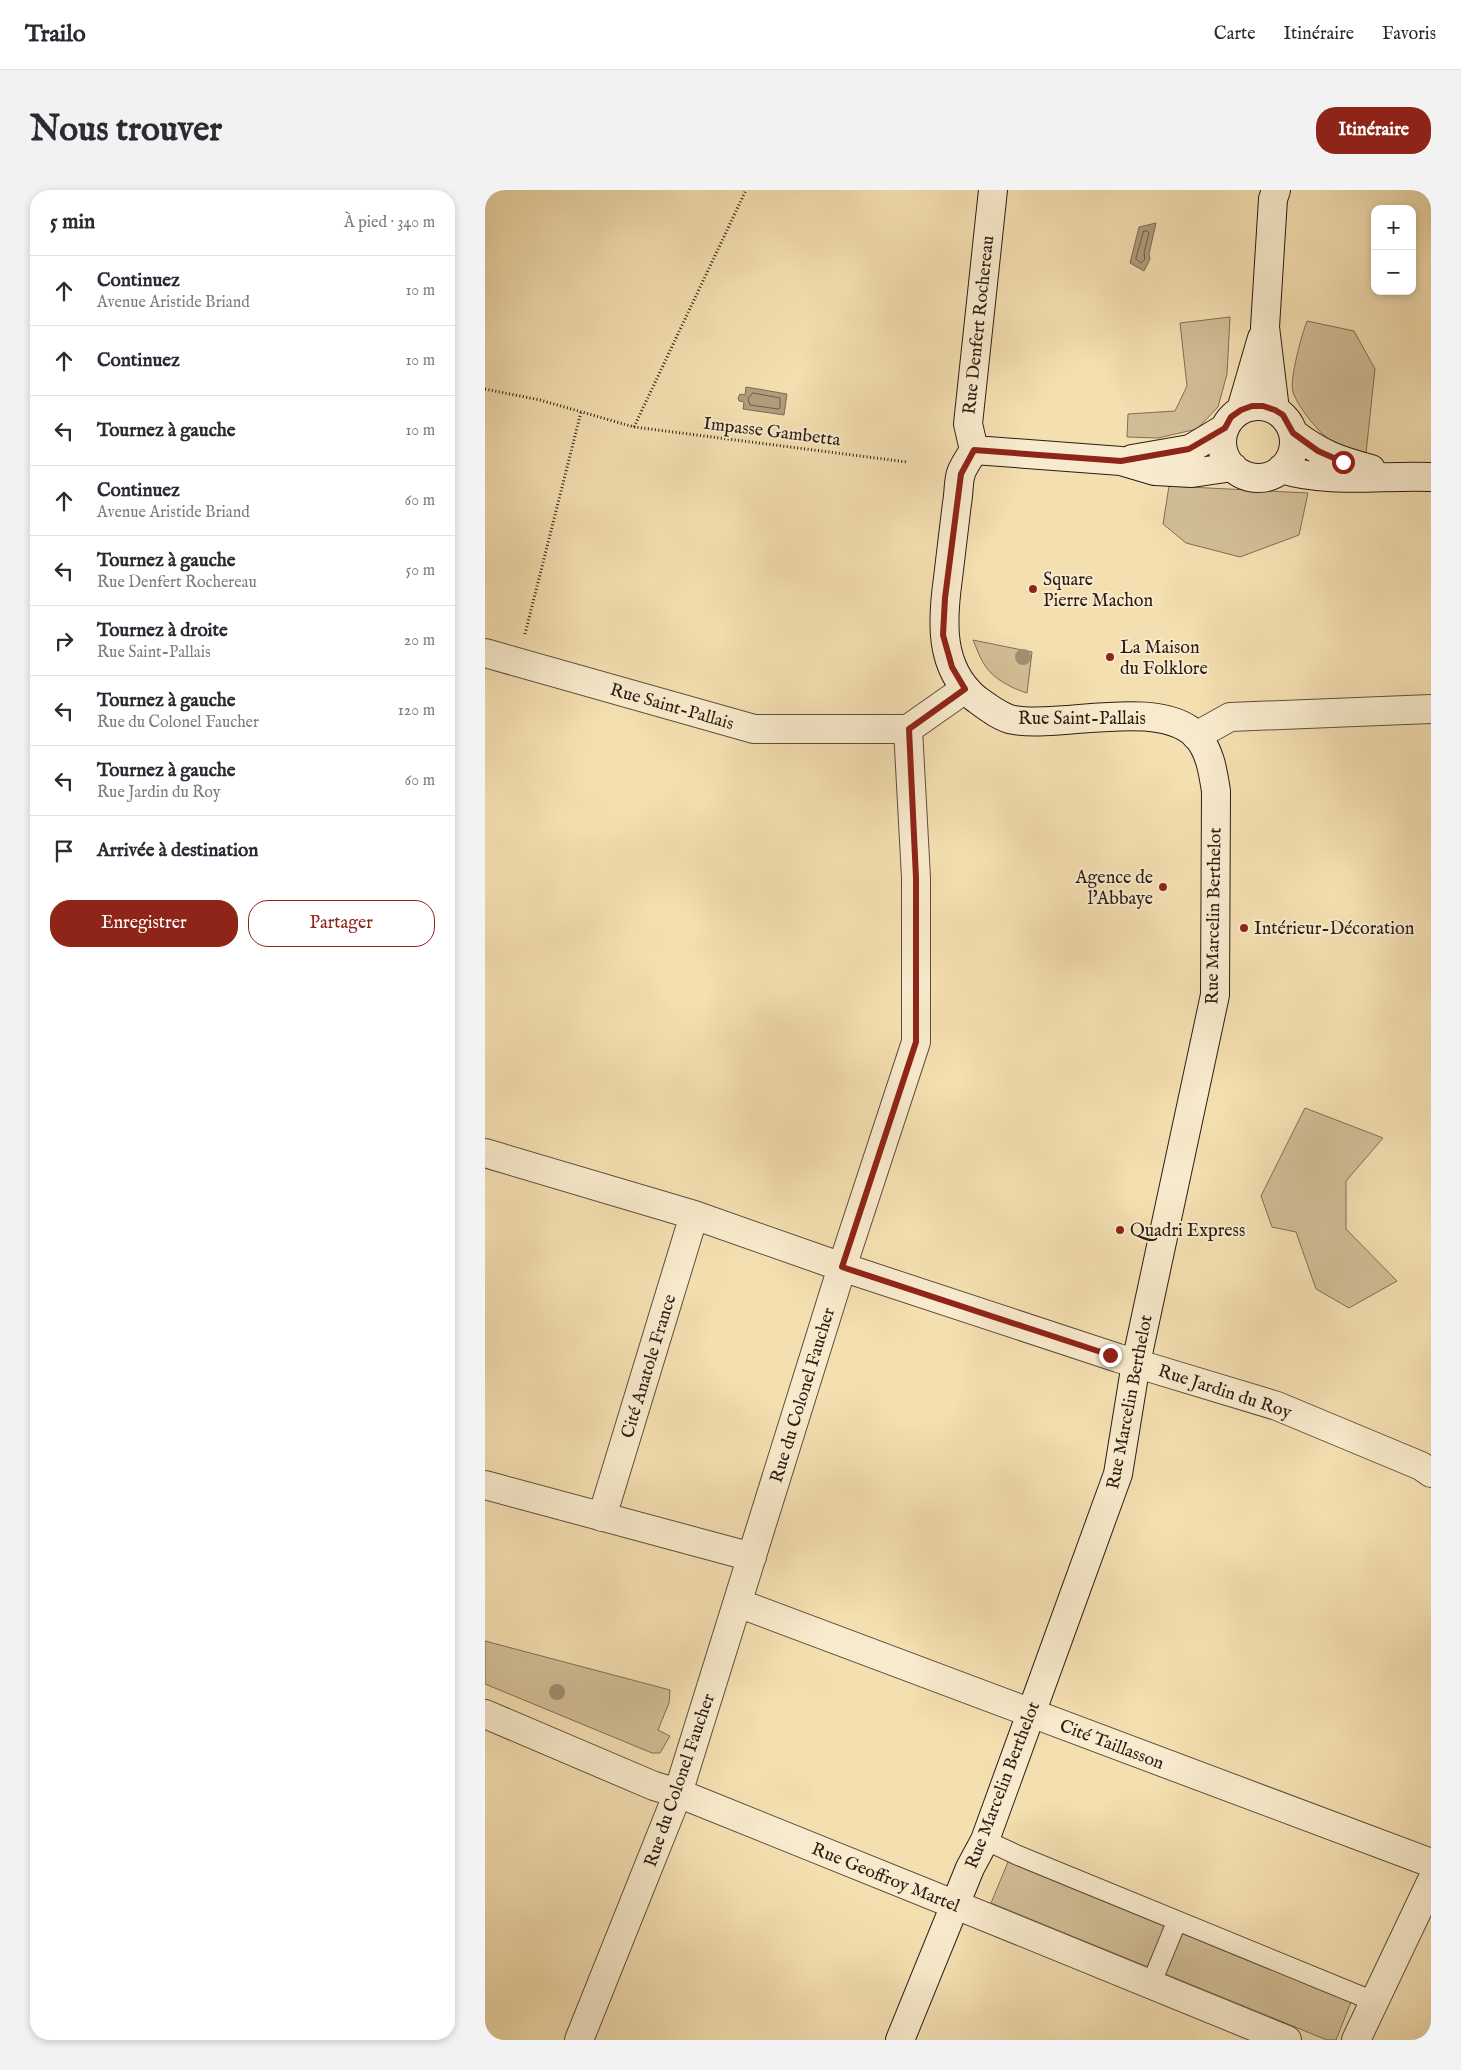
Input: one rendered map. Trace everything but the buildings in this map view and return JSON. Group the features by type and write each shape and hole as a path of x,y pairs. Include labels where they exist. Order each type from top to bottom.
{"street":[{"name":"Rue Denfert Rochereau","path":"974,450 967,424 993,190"},
{"path":"1273,193 1265,327 1275,410"},
{"path":"1265,327 1223,448 1233,467 1251,477 1272,475 1289,462 1293,453 1293,433"},
{"path":"1121,461 1189,449 1252,406 1263,406 1283,415 1293,433 1318,451 1343,462 1394,476"},
{"path":"909,729 965,689 952,667 943,635 945,598 961,474 974,450 1121,461 1155,471 1192,473 1233,467"},
{"path":"1281,469 1318,478 1431,477"},
{"name":"Rue Saint-Pallais","path":"485,653 754,729 909,729"},
{"name":"Rue Saint-Pallais","path":"965,689 987,708 1013,720 1062,721 1124,716 1161,718 1184,727 1196,736"},
{"path":"1196,736 1230,717 1431,708"},
{"name":"Rue du Colonel Faucher","path":"579,2040 678,1794 842,1267 916,1042 916,878 909,729"},
{"name":"Rue Marcelin Berthelot","path":"900,2040 970,1868 985,1840 1118,1474 1136,1362 1215,995 1216,791 1212,762 1196,736"},
{"path":"485,1153 694,1215 842,1267"},
{"name":"Cité Anatole France","path":"602,1516 694,1215"},
{"name":"Rue Jardin du Roy","path":"842,1267 1277,1406 1421,1466 1431,1473"},
{"path":"485,1484 752,1557"},
{"name":"Cité Taillasson","path":"738,1603 1431,1863"},
{"name":"Rue Geoffroy Martel","path":"485,1714 654,1786 956,1904 1287,2040"},
{"path":"1356,2040 1431,1882"}],"lane":[{"path":"985,1840 1017,1855 1373,2001"},
{"path":"1151,1984 1177,1920"}],"path":[{"path":"634,427 746,190"},
{"name":"Impasse Gambetta","path":"485,389 540,400 634,427 907,462"},
{"path":"519,662 581,412"}],"shaded area":[{"path":"1230,317 1227,374 1218,407 1197,429 1158,438 1127,437 1128,414 1175,411 1187,386 1180,323"},
{"path":"1307,321 1354,331 1375,369 1366,453 1340,447 1327,438 1312,423 1296,399 1292,386 1294,368"},
{"path":"1169,486 1308,493 1299,535 1240,557 1186,543 1163,524"},
{"path":"973,640 1032,652 1027,693 1004,683 994,676 982,661"},
{"path":"1305,1108 1383,1138 1346,1181 1346,1229 1397,1281 1349,1308 1316,1289 1296,1232 1272,1227 1261,1196"},
{"path":"485,1641 670,1690 669,1703 658,1730 670,1736 660,1753 652,1753 485,1684"},
{"path":"1008,1862 1351,2002 1336,2040 1327,2040 991,1903"}],"water":[{"path":"1156,223 1149,254 1150,259 1144,271 1130,263 1139,227"},
{"path":"746,387 787,394 784,415 743,409 744,402 739,401 738,398 740,394 745,395"}],"place":[{"name":"Square Pierre Machon","path":"1033,589"},
{"name":"La Maison du Folklore","path":"1110,657"},
{"name":"Agence de l'Abbaye","path":"1163,887"},
{"name":"Intérieur-Décoration","path":"1244,928"},
{"name":"Quadri Express","path":"1120,1230"}],"route":[{"path":"1110,1355 842,1267 916,1042 916,878 909,729 965,689 952,667 943,635 945,598 961,474 974,450 1121,461 1189,449 1225,428 1231,417 1241,410 1252,406 1263,406 1275,410 1283,415 1293,433 1318,451 1343,462"}]}
